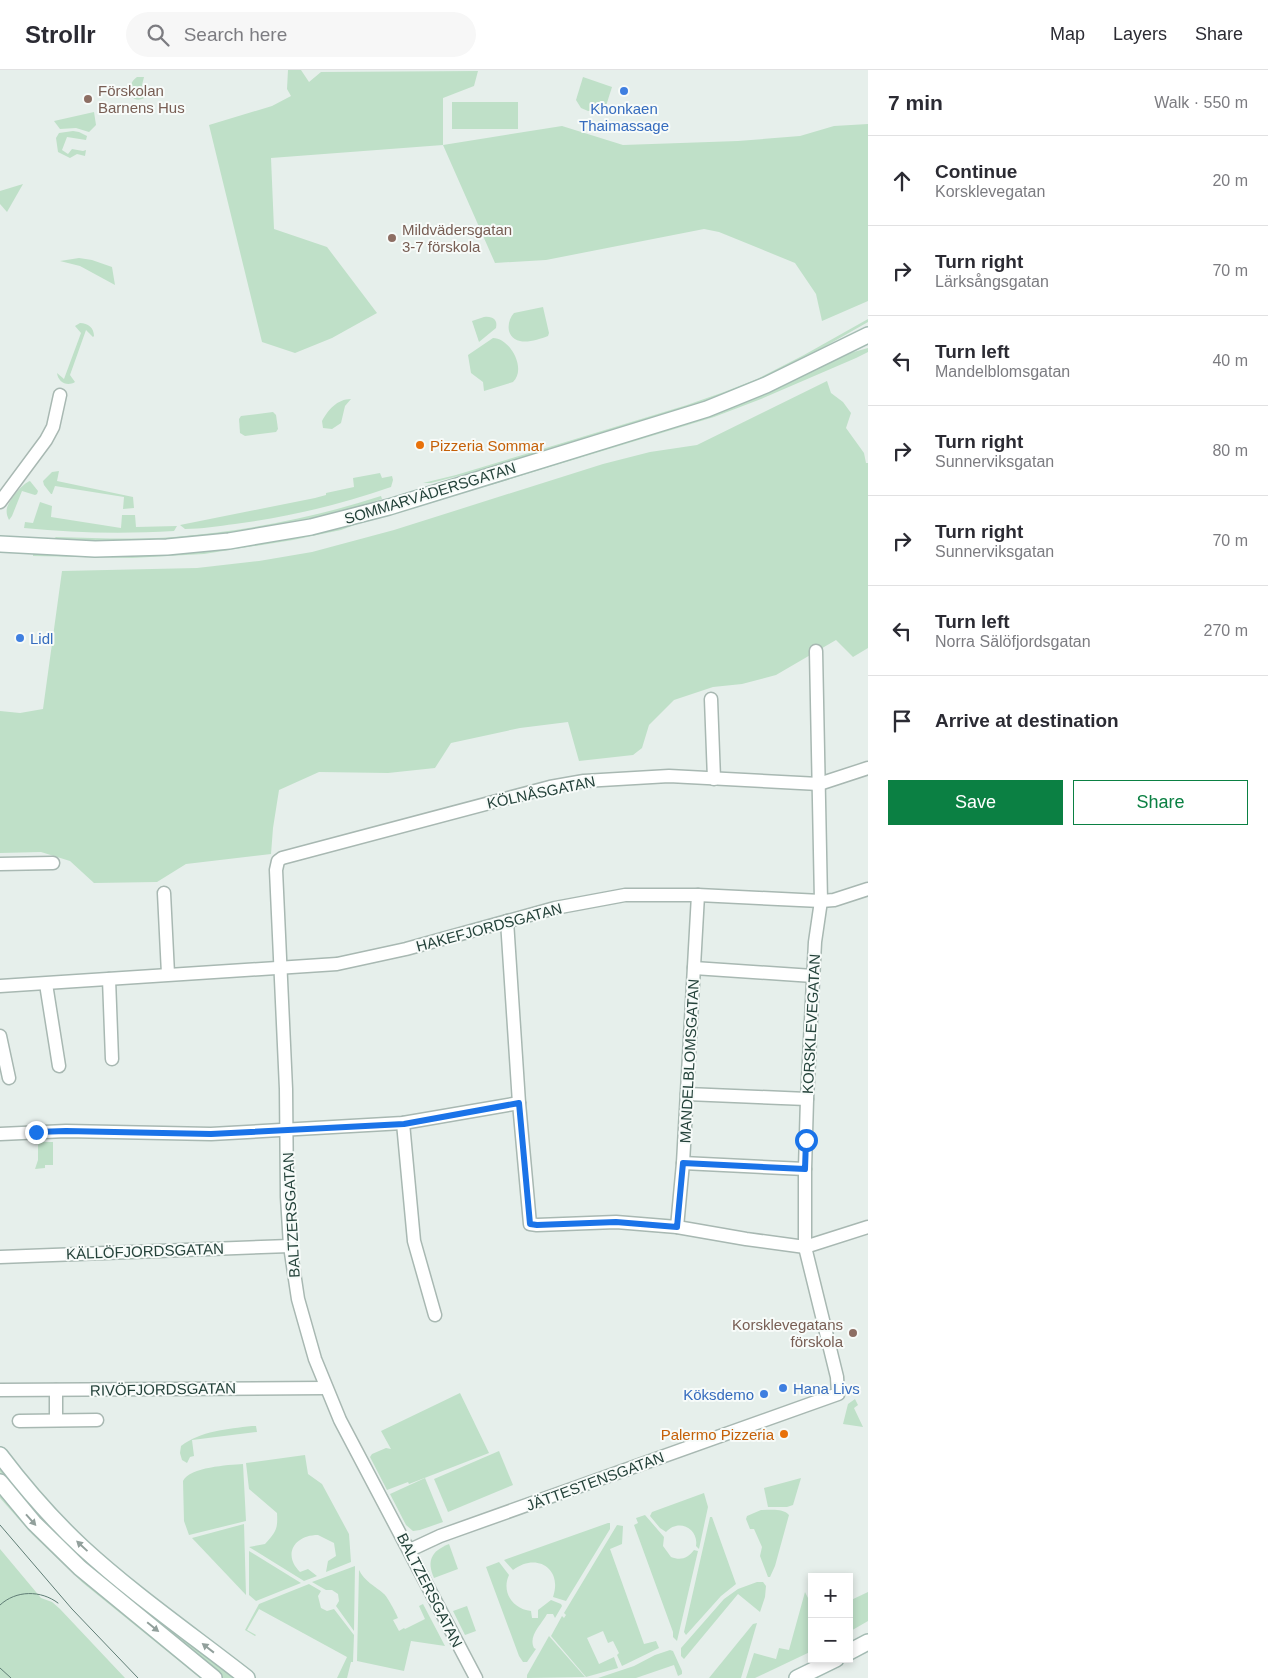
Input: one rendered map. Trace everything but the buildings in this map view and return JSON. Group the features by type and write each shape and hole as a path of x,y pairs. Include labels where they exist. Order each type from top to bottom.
{"street":[{"name":"SOMMARVÄDERSGATAN","path":"0,544 94,549 167,547 229,541 320,525 389,507 707,409 766,385 868,335"},
{"path":"0,502 46,440 52,427 60,395"},
{"name":"KORSKLEVEGATAN","path":"816,651 821,901 813,976 807,1099 805,1247 837,1377 838,1394"},
{"path":"711,698 714,779"},
{"name":"KÖLNÅSGATAN","path":"278,861 282,858 370,834 573,782 646,776 819,784 868,768"},
{"name":"BALTZERSGATAN","path":"278,861 276,870 287,1130 287,1187 290,1246 298,1299 313,1351 340,1420 476,1678"},
{"path":"0,864 53,862"},
{"name":"HAKEFJORDSGATAN","path":"0,986 337,964 555,908 625,895 698,895 821,901 834,900 868,889"},
{"path":"164,893 168,974"},
{"name":"MANDELBLOMSGATAN","path":"677,1227 683,1163 698,895"},
{"path":"507,921 519,1103 530,1224 616,1222 677,1227 805,1247 868,1227"},
{"path":"694,968 813,976"},
{"path":"109,979 112,1060"},
{"path":"46,984 59,1066"},
{"path":"0,1036 8,1078"},
{"path":"687,1094 807,1099"},
{"path":"0,1134 66,1131 211,1134 404,1124 519,1103"},
{"path":"404,1124 414,1241 435,1315"},
{"path":"683,1163 805,1169"},
{"name":"KÄLLÖFJORDSGATAN","path":"0,1257 290,1246"},
{"name":"RIVÖFJORDSGATAN","path":"0,1390 326,1388"},
{"path":"56,1390 56,1420"},
{"name":"JÄTTESTENSGATAN","path":"410,1550 440,1536 838,1394"},
{"path":"19,1421 97,1420"},
{"path":"0,1455 46,1510 82,1547 247,1678"},
{"path":"0,1482 39,1528 80,1568 214,1678"},
{"path":"853,1650 868,1642"},
{"path":"796,1678 828,1663"}],"green space":[{"path":"288,70 301,70 309,82 321,72 478,71 474,86 443,98 443,145 271,158 274,229 327,247 377,313 332,338 295,353 262,342 209,125 272,106 291,96 287,89"},
{"path":"137,77 144,77 142,85 146,97 140,99 133,97 130,90 133,81"},
{"path":"583,77 612,87 605,109 588,111 581,108 576,100"},
{"path":"452,102 518,102 518,129 452,129"},
{"path":"94,112 96,125 89,132 76,128 60,129 54,121"},
{"path":"868,124 868,301 822,321 816,294 795,263 719,232 704,229 546,260 495,263 443,145 562,126 623,145 738,141 800,136 834,126"},
{"path":"73,131 87,136 86,140 67,137 62,150 68,154 72,149 86,150 85,156 77,154 70,158 58,152 56,138 59,133"},
{"path":"23,184 7,212 0,204 0,191"},
{"path":"79,258 112,267 115,285 80,266 60,261"},
{"path":"543,307 548,336 527,341 520,341 512,337 509,325 514,313"},
{"path":"484,317 494,319 496,328 479,342 472,321"},
{"path":"868,319 868,322 810,355 763,379 710,400 474,472 431,483 423,483 559,444 724,392 757,379"},
{"path":"80,323 90,326 94,336 86,330 70,375 75,382 66,384 59,379 57,373 64,379 81,333 75,326"},
{"path":"493,338 505,343 515,355 518,370 517,376 513,382 484,391 483,382 471,373 468,355"},
{"path":"868,348 868,352 856,358 714,417 469,490 721,411 771,391 850,353"},
{"path":"827,381 831,393 843,402 851,413 846,428 864,453 866,463 868,463 868,648 853,657 836,640 776,675 742,684 713,687 674,700 649,725 642,748 633,755 579,761 568,722 520,728 451,743 435,768 388,773 319,772 279,790 271,854 186,864 157,882 94,883 70,861 41,852 0,853 0,711 20,713 43,709 62,571 197,568 259,561 312,552 394,530 603,464 650,452 697,445"},
{"path":"351,399 345,406 341,423 332,429 323,428 322,421 330,409 341,401"},
{"path":"273,412 276,415 278,429 276,432 245,436 240,433 239,419 241,416"},
{"path":"59,471 57,481 133,497 134,508 123,509 124,497 55,486 51,494 43,481 52,472"},
{"path":"380,473 382,478 392,476 391,487 333,505 275,518 235,524 185,529 180,525 315,498 326,495 326,493 354,487 353,478"},
{"path":"30,481 38,491 37,494 22,491 9,520 8,505 20,488"},
{"path":"381,496 382,499 302,521 219,535 136,541 53,539 56,537 159,538 227,531 305,517"},
{"path":"40,502 52,506 51,517 121,528 122,515 135,515 136,527 177,526 174,531 136,532 80,532 24,528 25,522 33,523"},
{"path":"363,522 341,530 293,540 204,554 132,558 33,556 33,554 121,555"},
{"path":"40,1142 53,1142 53,1165 45,1165 45,1168 35,1169 38,1160 38,1145"},
{"path":"460,1393 489,1453 409,1484 408,1482 387,1490 370,1457 372,1454 386,1448 391,1449 381,1431"},
{"path":"855,1399 858,1405 854,1408 863,1427 843,1424 848,1404"},
{"path":"256,1426 257,1432 192,1440 194,1456 190,1457 187,1463 182,1460 181,1446 197,1437 233,1428"},
{"path":"499,1451 513,1485 448,1512 434,1479"},
{"path":"305,1455 308,1474 322,1484 349,1534 351,1562 326,1572 328,1561 336,1556 334,1543 318,1535 303,1538 294,1547 292,1559 300,1572 308,1569 317,1576 304,1581 249,1547 265,1544 272,1536 277,1527 277,1513 249,1489 246,1463"},
{"path":"243,1464 246,1521 189,1535 184,1521 183,1481 187,1476 201,1470"},
{"path":"0,1467 237,1678 223,1678 194,1652 88,1567 24,1500 0,1472"},
{"path":"425,1478 443,1522 413,1531 406,1525 390,1494"},
{"path":"801,1478 793,1505 787,1507 768,1507 764,1488"},
{"path":"0,1492 205,1678 200,1678 83,1583 32,1534 0,1498"},
{"path":"704,1493 708,1507 699,1549 696,1546 694,1534 687,1527 676,1526 666,1532 650,1516 652,1512"},
{"path":"761,1510 780,1510 789,1515 775,1566 770,1577 768,1577 760,1556 762,1547 754,1529 750,1529 746,1519 747,1516"},
{"path":"645,1515 664,1537 663,1546 671,1557 681,1559 687,1557 694,1550 698,1551 677,1641 673,1637 673,1632 634,1525 638,1523 636,1518"},
{"path":"710,1517 712,1517 736,1584 721,1596 686,1635 684,1632"},
{"path":"610,1523 610,1529 566,1601 553,1597 554,1578 551,1571 545,1566 538,1563 530,1563 513,1570 504,1560"},
{"path":"244,1524 246,1595 192,1538"},
{"path":"617,1525 623,1526 622,1544 610,1549 644,1644 656,1641 659,1648 622,1666 617,1655 619,1653 613,1641 608,1643 603,1631 587,1638 599,1664 614,1657 618,1668 586,1677 551,1636 562,1616 564,1618 566,1615 564,1613"},
{"path":"449,1544 458,1569 434,1578 431,1566 432,1557 438,1550"},
{"path":"0,1549 41,1598 52,1602 60,1609 125,1678 0,1678"},
{"path":"249,1551 301,1583 256,1601 249,1595"},
{"path":"499,1562 509,1575 507,1588 510,1599 519,1607 531,1611 532,1618 538,1618 538,1610 551,1600 562,1606 555,1618 553,1614 547,1614 536,1631 533,1644 536,1649 527,1662 523,1662 519,1656 486,1567"},
{"path":"355,1566 354,1631 336,1606 339,1601 338,1594 312,1582"},
{"path":"359,1570 387,1598 398,1618 393,1620 399,1631 425,1619 419,1606 423,1604 445,1646 411,1641 404,1671 357,1661"},
{"path":"757,1582 763,1582 766,1586 760,1612 738,1594 684,1659 681,1656 681,1648 724,1599 738,1589"},
{"path":"309,1584 321,1591 318,1596 321,1608 327,1611 334,1609 354,1635 353,1662 351,1662 347,1678 337,1678 347,1657 259,1609 247,1630 256,1635 245,1630 259,1604"},
{"path":"805,1592 808,1598 808,1653 755,1678 746,1678 754,1653 776,1659 779,1648 789,1650"},
{"path":"868,1592 868,1621 853,1630 853,1618 853,1599"},
{"path":"467,1606 476,1631 465,1635 453,1611"},
{"path":"757,1623 741,1678 709,1678 753,1624"},
{"path":"549,1636 585,1677 527,1678"},
{"path":"670,1650 673,1651 682,1671 682,1674 678,1676 674,1665 636,1678 598,1678 634,1666 655,1655"}],"tram line":[{"path":"0,1525 72,1609 138,1678"},
{"path":"0,1605 6,1600 21,1594 36,1594 58,1603"},
{"path":"0,1668 11,1678"}],"place":[{"name":"Khonkaen Thaimassage","path":"624,91"},
{"name":"Förskolan Barnens Hus","path":"88,99"},
{"name":"Mildvädersgatan 3-7 förskola","path":"392,238"},
{"name":"Pizzeria Sommar","path":"420,445"},
{"name":"Lidl","path":"20,638"},
{"name":"Korsklevegatans förskola","path":"853,1333"},
{"name":"Hana Livs","path":"783,1388"},
{"name":"Köksdemo","path":"764,1394"},
{"name":"Palermo Pizzeria","path":"784,1434"}],"route":[{"path":"36,1132 211,1134 404,1124 519,1103 530,1224 616,1222 677,1227 683,1163 805,1169 806,1140"}]}
